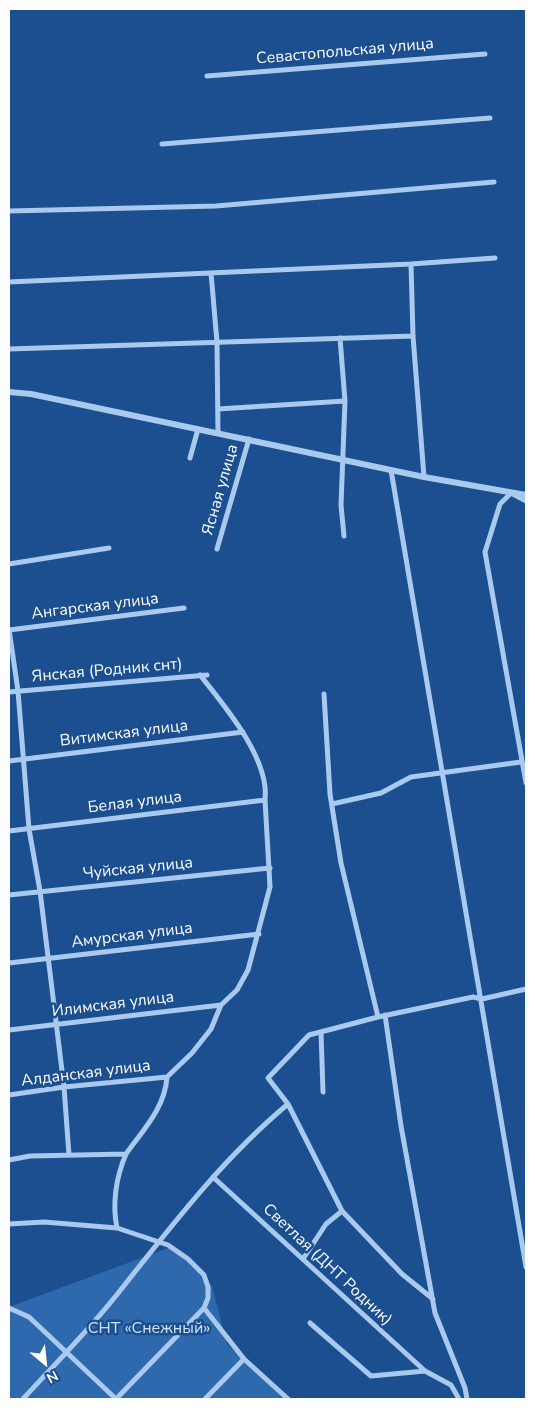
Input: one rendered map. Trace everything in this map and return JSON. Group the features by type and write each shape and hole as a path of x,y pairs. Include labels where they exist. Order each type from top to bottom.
{"street":[{"name":"Севастопольская улица","path":"207,76 485,54"},
{"path":"162,144 490,118"},
{"path":"9,211 216,206 494,182"},
{"path":"9,282 411,264 495,258"},
{"path":"411,264 413,336 424,477"},
{"path":"211,273 218,342 218,433"},
{"path":"9,349 413,336"},
{"path":"340,338 345,401 341,505 344,536"},
{"path":"9,392 31,394 424,477 526,495"},
{"path":"218,409 345,401"},
{"path":"190,458 198,429"},
{"name":"Ясная улица","path":"217,549 249,439"},
{"path":"391,470 526,1267"},
{"path":"511,493 526,501"},
{"path":"511,493 500,504 486,552 526,782"},
{"path":"9,564 109,548"},
{"name":"Ангарская улица","path":"9,630 184,608"},
{"path":"9,630 18,691 29,829 40,891 64,1087 69,1155"},
{"path":"117,1228 115,1218 118,1173 126,1154 158,1110 166,1089 167,1077 192,1052 211,1029 221,1005 237,990 248,970 270,887 265,800 267,786 237,720 200,675"},
{"name":"Янская (Родник снт)","path":"9,692 207,675"},
{"path":"324,694 325,741 341,863 378,1017"},
{"name":"Витимская улица","path":"9,761 243,732"},
{"path":"332,804 381,793 411,777 521,762"},
{"name":"Белая улица","path":"9,832 265,800"},
{"name":"Чуйская улица","path":"9,895 270,868"},
{"name":"Амурская улица","path":"9,963 259,934"},
{"path":"433,1299 390,1262 342,1211 288,1104 268,1078 309,1035 378,1017 473,997 482,999 526,989"},
{"name":"Илимская улица","path":"9,1030 221,1005"},
{"path":"385,1016 401,1126 433,1299 436,1313 465,1388 467,1399"},
{"path":"321,1032 323,1092"},
{"name":"Алданская улица","path":"9,1095 64,1087 167,1077"},
{"path":"23,1399 114,1298 213,1177 265,1124 288,1104"},
{"path":"9,1160 30,1156 126,1154"},
{"name":"Светлая (ДНТ Родник)","path":"213,1177 425,1371 451,1385 459,1399"},
{"path":"304,1259 326,1224 342,1211"},
{"path":"9,1224 44,1222 117,1228 168,1245 204,1275 208,1286 208,1298 204,1308 116,1399 29,1317 9,1308"},
{"path":"204,1308 244,1359 288,1399"},
{"path":"310,1323 371,1376 425,1371"},
{"path":"205,1399 244,1359"}],"green space":[{"name":"СНТ «Снежный»","path":"171,1247 212,1286 227,1344 285,1399 9,1399 9,1307"}]}
